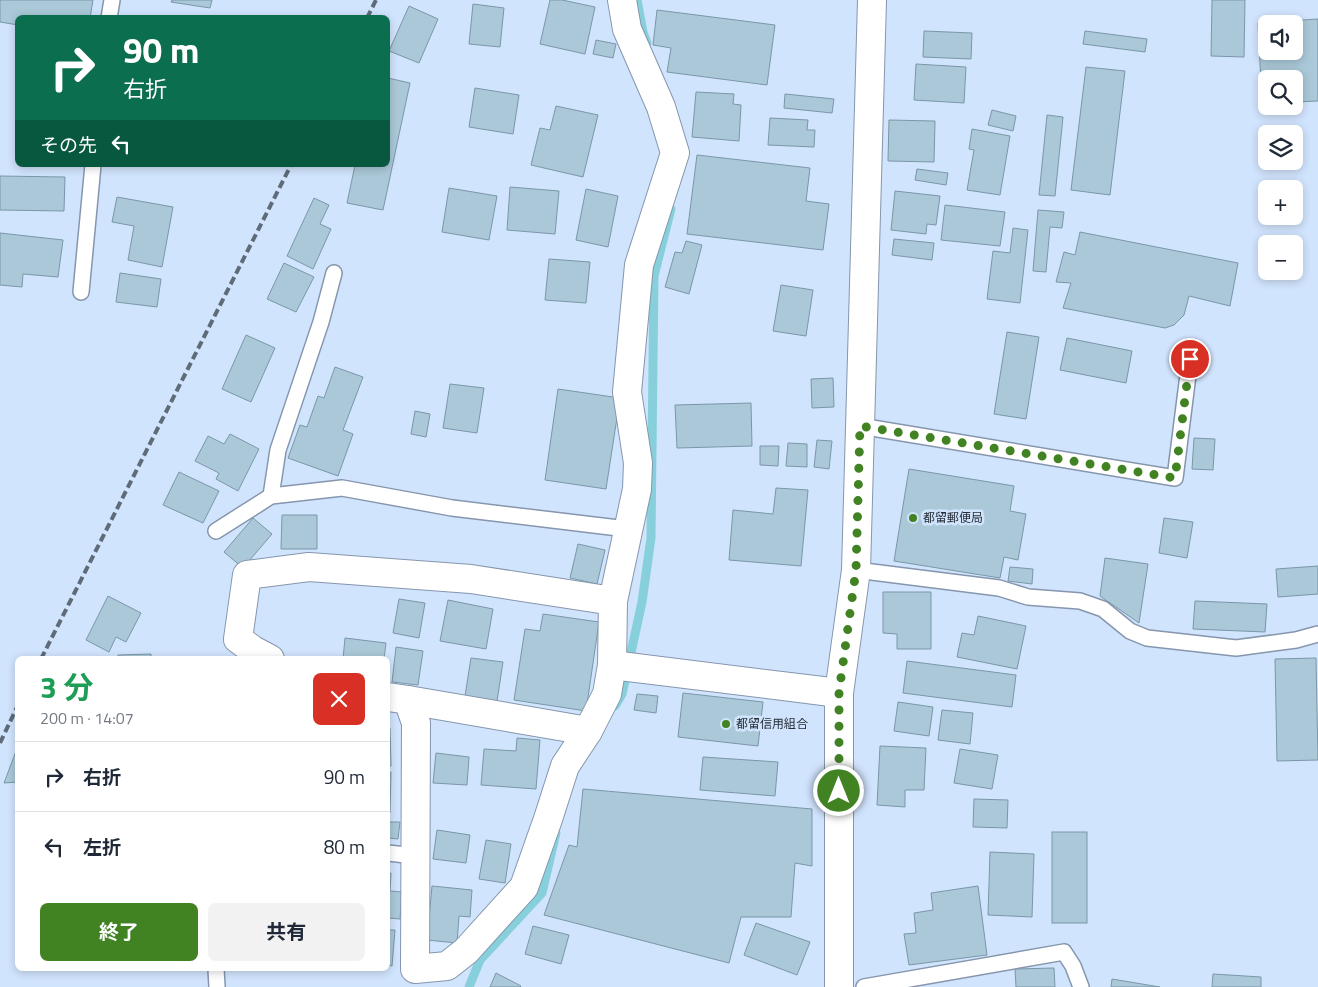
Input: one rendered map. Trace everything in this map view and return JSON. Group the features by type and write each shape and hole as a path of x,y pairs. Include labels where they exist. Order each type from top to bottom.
{"street":[{"path":"398,698 416,723 415,970 447,966 466,951 524,887 565,766 588,731 607,694 612,665 613,601 627,529 637,490 638,463 627,392 639,265 675,153 661,107 627,29 622,0"},
{"path":"839,987 839,692 856,570 872,0"},
{"path":"264,656 238,639 247,575 309,567 471,579 613,601"},
{"path":"612,665 839,692"},
{"path":"398,698 588,731"}],"lane":[{"path":"110,15 112,0"},
{"path":"81,292 93,167"},
{"path":"270,496 278,450 321,322 334,273"},
{"path":"860,426 1175,478 1190,359"},
{"path":"216,530 270,496 342,488 452,508 627,529"},
{"path":"856,570 999,588 1028,597 1080,601 1103,609 1130,631 1147,638 1236,648 1296,640 1318,634"},
{"path":"390,853 415,856"},
{"path":"864,987 1064,952 1074,966 1081,987"},
{"path":"216,971 217,987"}],"building":[{"path":"0,0 93,0 90,15 15,15 15,24 0,22"},
{"path":"172,0 212,0 210,8 171,2"},
{"path":"550,0 562,0 595,7 585,54 540,44"},
{"path":"1212,0 1245,0 1244,57 1211,56"},
{"path":"473,4 504,8 500,47 469,44"},
{"path":"409,6 438,19 419,63 390,51"},
{"path":"657,10 775,25 767,85 667,72 671,48 653,45"},
{"path":"1318,19 1318,101 1303,102 1303,70 1260,70 1260,60 1303,60 1303,20"},
{"path":"924,31 972,33 971,59 923,57"},
{"path":"1085,31 1147,39 1145,52 1083,44"},
{"path":"596,40 616,44 613,58 593,54"},
{"path":"916,64 966,67 964,103 914,100"},
{"path":"1086,67 1125,71 1110,195 1071,190"},
{"path":"390,78 410,83 383,210 347,203 355,167 390,167"},
{"path":"475,88 519,95 513,134 469,127"},
{"path":"696,92 734,94 733,104 741,105 739,141 692,137"},
{"path":"785,94 834,99 832,113 784,108"},
{"path":"556,106 598,115 583,177 531,165 540,128 550,130"},
{"path":"992,110 1016,116 1013,131 988,125"},
{"path":"1047,115 1063,117 1055,196 1039,195"},
{"path":"770,118 808,120 807,130 815,130 814,147 768,145"},
{"path":"889,120 935,121 934,162 888,161"},
{"path":"972,129 1010,136 1000,195 967,190 974,150 969,149"},
{"path":"697,155 810,168 806,201 829,204 823,250 687,234"},
{"path":"917,169 948,173 946,185 915,180"},
{"path":"0,176 65,177 64,211 0,210"},
{"path":"510,187 559,191 555,234 507,230"},
{"path":"449,188 497,196 489,240 442,232"},
{"path":"586,189 618,196 608,247 576,240"},
{"path":"895,191 940,196 936,225 927,224 926,234 891,230"},
{"path":"117,197 173,207 162,267 128,260 134,226 112,222"},
{"path":"314,198 329,205 320,224 331,229 313,269 287,256"},
{"path":"945,205 1005,212 1000,246 941,240"},
{"path":"1038,210 1064,212 1062,228 1050,227 1046,272 1033,271"},
{"path":"1013,228 1028,230 1020,303 987,299 993,251 1010,253"},
{"path":"1080,232 1238,263 1230,306 1189,296 1184,315 1174,325 1165,328 1063,308 1071,283 1056,282 1064,252 1075,255"},
{"path":"0,233 63,240 58,277 23,274 22,287 0,285"},
{"path":"894,239 934,243 932,260 892,255"},
{"path":"686,241 702,245 689,294 665,287 675,252 682,253"},
{"path":"549,259 590,262 586,303 545,300"},
{"path":"284,263 314,277 296,312 267,299"},
{"path":"120,273 161,279 157,307 116,302"},
{"path":"781,285 813,290 806,336 773,331"},
{"path":"1007,332 1039,337 1026,419 994,414"},
{"path":"246,335 275,348 251,402 222,389"},
{"path":"1067,338 1132,351 1126,383 1060,370"},
{"path":"335,367 363,377 343,430 353,434 338,476 288,458 300,425 307,427 318,396 324,398"},
{"path":"833,378 834,407 812,408 811,379"},
{"path":"450,384 484,388 477,433 443,428"},
{"path":"558,389 620,398 606,489 545,480"},
{"path":"751,403 752,446 677,448 675,405"},
{"path":"415,411 430,414 426,437 411,434"},
{"path":"230,434 259,449 238,491 216,479 219,473 195,461 208,436 224,444"},
{"path":"1194,438 1215,439 1213,470 1192,469"},
{"path":"817,440 832,441 829,469 814,467"},
{"path":"788,443 807,444 807,467 786,466"},
{"path":"760,446 779,446 778,466 760,465"},
{"path":"909,469 1014,486 1010,511 1026,514 1018,560 1004,557 1000,578 894,561"},
{"path":"179,472 219,491 203,523 163,505"},
{"path":"776,488 808,490 801,566 729,560 733,510 773,514"},
{"path":"282,515 317,515 317,549 281,549"},
{"path":"253,518 272,534 243,568 224,552"},
{"path":"1164,518 1193,522 1187,558 1159,553"},
{"path":"578,544 605,550 597,584 570,578"},
{"path":"1105,558 1148,564 1139,623 1100,596"},
{"path":"1318,566 1318,594 1278,597 1276,569"},
{"path":"1010,567 1033,569 1032,584 1008,581"},
{"path":"883,592 931,592 931,649 897,649 897,634 883,633"},
{"path":"108,596 141,613 126,642 116,637 109,652 86,640"},
{"path":"399,599 425,603 419,638 393,633"},
{"path":"448,600 493,609 486,649 440,641"},
{"path":"1195,601 1267,604 1265,632 1193,629"},
{"path":"543,614 599,622 586,711 514,700 525,629 540,631"},
{"path":"978,616 1026,626 1017,669 957,657 962,633 974,635"},
{"path":"345,638 386,643 384,656 343,656"},
{"path":"396,647 423,651 418,685 392,682"},
{"path":"151,654 151,656 118,656"},
{"path":"471,658 503,662 497,701 465,696"},
{"path":"1316,658 1318,760 1277,761 1275,659"},
{"path":"907,661 1016,675 1012,707 903,693"},
{"path":"683,693 763,702 758,746 678,737"},
{"path":"637,694 658,696 656,713 634,710"},
{"path":"898,702 933,707 929,736 894,731"},
{"path":"942,710 973,713 970,744 938,740"},
{"path":"390,728 391,766 390,766"},
{"path":"517,738 540,740 536,789 481,785 484,749 516,751"},
{"path":"880,746 926,748 924,790 905,790 905,807 877,805"},
{"path":"960,749 998,755 992,789 954,783"},
{"path":"436,753 469,757 467,785 433,783"},
{"path":"15,754 15,782 4,783"},
{"path":"703,757 778,762 775,796 700,790"},
{"path":"390,772 391,772 390,813"},
{"path":"583,789 812,809 812,866 795,863 791,917 741,917 729,963 544,915 569,845 577,847"},
{"path":"974,799 1008,800 1007,828 973,827"},
{"path":"390,822 400,822 398,839 390,838"},
{"path":"437,830 470,835 466,863 433,859"},
{"path":"1052,832 1087,832 1087,923 1052,923"},
{"path":"486,840 511,844 505,883 479,879"},
{"path":"990,852 1034,854 1032,917 988,915"},
{"path":"432,886 472,890 470,917 459,916 457,943 427,940"},
{"path":"978,886 987,955 909,965 904,934 916,933 914,913 933,910 931,893"},
{"path":"390,891 402,892 400,919 390,918"},
{"path":"756,923 810,942 797,975 744,955"},
{"path":"533,926 569,935 561,964 525,954"},
{"path":"390,930 395,930 392,966 390,966"},
{"path":"1054,968 1055,987 1016,987 1015,969"},
{"path":"496,973 521,986 490,987"},
{"path":"1213,974 1261,977 1261,987 1212,987"},
{"path":"1112,979 1160,987 1111,987"}],"waterway":[{"path":"637,0 647,43"},
{"path":"615,706 622,694 642,602 651,538 654,276 671,209"},
{"path":"469,987 480,960 542,893 556,833"}],"railway":[{"path":"368,15 376,0"},
{"path":"43,656 290,167"},
{"path":"0,743 15,711"}],"place":[{"name":"都留郵便局","path":"913,518"},
{"name":"都留信用組合","path":"726,724"}],"route":[{"path":"839,791 839,692 856,570 860,426 1175,478 1190,359"}]}
